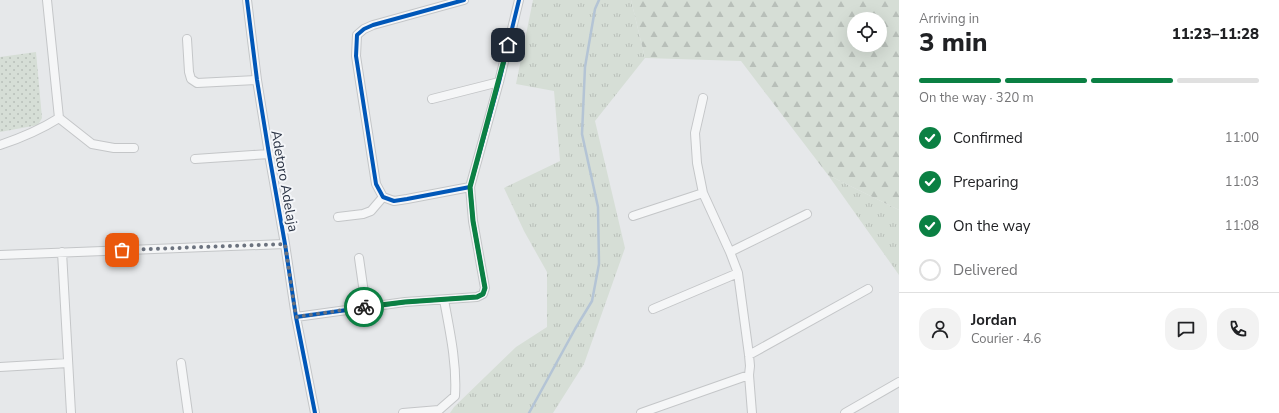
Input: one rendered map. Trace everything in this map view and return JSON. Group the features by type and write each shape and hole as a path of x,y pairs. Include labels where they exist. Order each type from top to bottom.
{"street":[{"path":"47,0 59,118 92,144 114,148 134,148"},
{"name":"Adetoro Adelaja","path":"247,0 257,80 269,154 296,317 315,413"},
{"path":"464,0 373,25 364,29 357,34 356,56 376,184 382,197 394,201 470,187"},
{"path":"296,317 405,302 477,297 483,294 485,288 473,221 470,187 499,82 519,0"},
{"path":"187,39 189,72 191,79 197,83 257,80"},
{"path":"432,99 499,82"},
{"path":"703,98 695,133 697,163 703,193 730,252 738,274 749,355 752,413"},
{"path":"0,145 25,137 44,128 59,118"},
{"path":"195,159 269,154"},
{"path":"633,216 703,193"},
{"path":"338,217 362,214 371,211 382,197"},
{"path":"730,252 807,214"},
{"path":"0,255 285,244"},
{"path":"62,252 71,413"},
{"path":"359,258 366,307"},
{"path":"653,309 738,274"},
{"path":"749,355 868,289"},
{"path":"403,413 439,410 455,396 455,364 444,300"},
{"path":"0,367 68,363"},
{"path":"181,363 188,413"},
{"path":"641,413 749,375"},
{"path":"845,413 899,382"}],"green space":[{"path":"533,0 631,0 645,58 595,121 625,248 584,364 553,413 450,413 454,407 516,347 547,327 547,272 524,231 504,188 560,161 554,91 516,84"},
{"path":"631,0 899,0 899,210 828,175 741,61 645,58"},
{"path":"36,52 42,118 38,125 0,132 0,57"},
{"path":"828,175 899,210 899,275"}],"waterway":[{"path":"529,413 592,301 599,264 598,207 582,134 585,67 595,9 599,0"}],"cycle path":[{"path":"247,0 257,80 269,154 296,317 315,413"},
{"path":"464,0 373,25 364,29 357,35 356,56 376,184 383,197 394,201 470,187"},
{"path":"296,317 405,302 477,297 483,294 485,288 473,221 470,187 499,82 519,0"}],"way so far":[{"path":"122,250 285,244 296,317 364,307"}],"route":[{"path":"364,307 405,302 477,297 483,294 485,288 473,221 470,187 508,45"}]}
